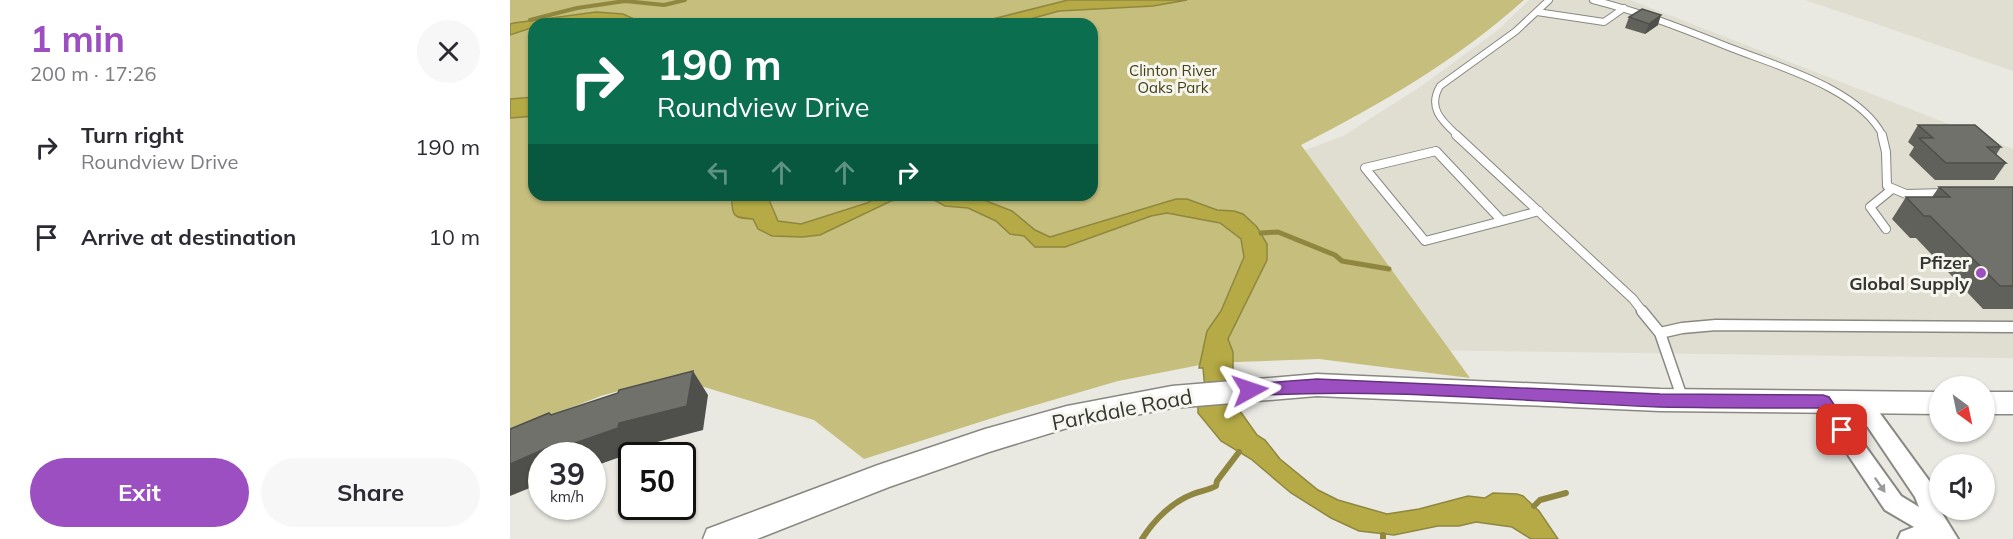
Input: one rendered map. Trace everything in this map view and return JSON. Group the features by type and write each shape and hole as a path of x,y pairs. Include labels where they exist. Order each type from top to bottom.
{"main road":[{"name":"Parkdale Road","path":"730,537 868,482 985,441 1067,417 1172,397 1269,388 1376,387 1534,396 1929,403"},
{"path":"1995,403 2013,403"}],"street":[{"path":"1823,402 1893,503 1942,534"},
{"path":"1861,402 1925,493 1942,534"},
{"path":"1909,539 1942,534"}],"lane":[{"path":"1549,0 1516,31 1440,86 1434,94 1433,105 1436,113 1447,126 1633,298 1660,333 1683,400"},
{"path":"1593,0 1624,8 1765,61 1830,91 1854,106 1873,122 1883,135 1887,153 1887,186 1891,190 1906,194 1949,193"},
{"path":"1537,12 1604,22 1624,8"},
{"path":"1502,221 1436,151 1365,168 1425,241 1502,221 1539,211"},
{"path":"1886,228 1870,207 1891,190"},
{"path":"1660,333 1682,328 1716,325 2013,327"}],"shaded area":[{"path":"1068,0 1187,0 1153,6 1059,11 1034,18 997,18"},
{"path":"1529,0 1630,0 2013,149 2013,358 1402,350 1279,160 1343,136 1420,87 1498,30"},
{"path":"1805,0 2013,0 2013,71 1888,28"},
{"path":"596,12 623,14 632,18 553,18"},
{"path":"528,21 528,29 510,35 510,24"},
{"path":"528,98 528,116 510,118 510,99"},
{"path":"1176,199 1187,199 1217,210 1243,214 1257,227 1267,244 1267,260 1228,339 1233,352 1233,396 1240,411 1257,435 1265,440 1280,459 1318,490 1338,500 1387,514 1419,509 1468,496 1485,498 1493,493 1517,494 1523,496 1539,511 1558,539 1531,539 1512,527 1476,522 1459,526 1438,526 1394,535 1359,531 1331,518 1291,493 1251,459 1221,441 1198,413 1198,404 1206,400 1203,368 1199,368 1207,331 1221,311 1244,257 1241,239 1220,223 1167,213 1151,216 1065,247 1035,247 1024,236 1010,234 996,221 968,208 945,206 936,201 986,201 1012,211 1035,230 1050,237"},
{"path":"732,201 770,201 778,221 801,224 870,201 891,201 820,235 802,237 772,236 758,229 753,219 735,215"}],"green space":[{"name":"Clinton River Oaks Park","path":"510,0 1524,0 1472,42 1417,80 1301,145 1470,378 1319,359 1210,363 1118,381 864,459 814,420 694,384 626,389 601,396 510,431"}],"building":[{"path":"1642,9 1661,15 1649,24 1629,17"},
{"path":"1918,125 1975,125 2001,147 1987,147 2006,163 1946,163 1919,138 1933,138"},
{"path":"1939,187 2013,187 2013,286 2000,286 1930,216 1924,216 1906,197 1950,197"},
{"path":"693,371 687,406 619,423 618,428 578,442 528,442 528,456 510,464 510,429 549,413 551,415 618,393 619,390"}],"waterway":[{"path":"538,18 577,8 625,1 664,5 685,0"},
{"path":"1261,233 1278,232 1335,255 1342,261 1389,269"},
{"path":"1142,539 1152,525 1171,507 1185,497 1216,486 1217,481 1239,452"},
{"path":"1534,506 1540,500 1566,493"}],"place":[{"name":"Pfizer Global Supply","path":"1981,273"}],"route":[{"path":"1250,390 1317,386 1376,387 1660,400 1823,402 1842,430"}]}
